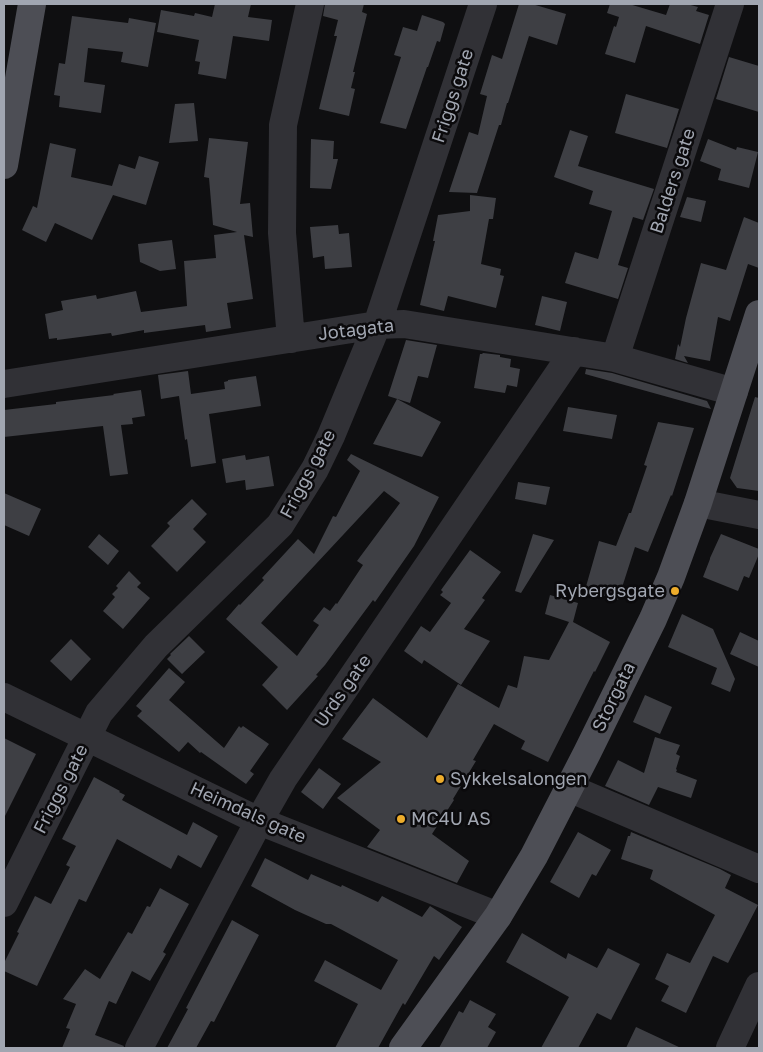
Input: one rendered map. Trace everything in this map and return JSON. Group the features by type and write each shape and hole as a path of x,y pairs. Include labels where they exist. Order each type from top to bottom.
{"main road":[{"path":"4,166 32,4"},
{"name":"Storgata","path":"403,1048 498,916 534,856 653,619 671,577 698,503 759,314"}],"street":[{"path":"291,339 282,233 283,125 310,4"},
{"name":"Friggs gate","path":"4,903 99,713 156,646 280,525 316,469 377,324 483,4"},
{"name":"Balders gate","path":"615,358 730,4"},
{"name":"Jotagata","path":"4,384 377,324 404,324 615,358 734,392"},
{"name":"Urds gate","path":"139,1048 282,779 574,350"},
{"path":"698,503 759,515"},
{"name":"Heimdals gate","path":"4,697 259,821 498,916"},
{"path":"569,788 759,870"},
{"path":"730,1048 759,986"}],"building":[{"path":"215,4 251,4 248,17 272,20 269,41 233,36 226,79 198,74 200,62 195,61 199,40 157,32 161,10 194,16 195,13 212,17"},
{"path":"325,4 364,4 362,12 367,14 353,72 355,72 351,88 355,89 349,116 319,109 337,36 334,36 338,20 323,16"},
{"path":"519,4 532,4 566,14 557,45 529,36 477,193 449,192 469,132 478,135 487,96 480,94 492,55 502,59"},
{"path":"610,4 629,4 666,15 670,4 687,4 698,7 696,11 709,15 700,44 646,26 635,63 605,54 619,17 607,13"},
{"path":"422,15 445,24 440,42 437,41 406,129 380,123 401,57 394,55 403,27 417,31"},
{"path":"72,16 128,23 129,18 156,23 148,67 121,62 123,52 88,48 84,82 105,85 101,113 59,107 60,96 54,95 59,63 65,64"},
{"path":"729,57 759,66 759,112 716,99"},
{"path":"626,94 679,109 667,148 615,133"},
{"path":"194,103 198,141 169,143 175,104"},
{"path":"570,130 588,136 578,166 654,189 643,220 633,217 618,265 628,268 618,299 565,283 575,252 598,259 612,211 589,204 593,191 554,177"},
{"path":"209,138 248,142 240,204 250,203 253,237 244,235 253,299 227,303 231,328 206,332 205,325 144,333 144,330 112,336 111,333 57,340 57,338 49,339 45,314 63,310 61,301 96,295 97,299 136,291 141,312 187,306 184,261 216,258 214,235 237,232 213,225 209,178 204,177"},
{"path":"311,139 334,141 333,159 338,159 331,189 310,188"},
{"path":"708,139 736,150 737,147 758,152 749,188 718,180 721,169 700,161"},
{"path":"50,143 76,149 71,177 112,186 119,164 135,169 139,156 159,162 146,205 113,195 92,240 55,223 46,242 22,230 33,206 37,208"},
{"path":"470,195 496,198 493,219 489,219 481,264 501,269 500,275 504,276 496,308 448,296 444,311 420,305 435,241 433,241 438,215 470,211"},
{"path":"687,197 706,201 701,222 680,217"},
{"path":"744,217 759,223 759,268 748,264 730,321 718,317 710,361 684,356 688,363 675,359 678,344 680,347 701,263 726,270"},
{"path":"338,225 339,234 349,233 352,267 325,269 324,256 313,258 310,227"},
{"path":"172,240 176,269 160,271 140,262 138,244"},
{"path":"542,296 567,302 560,331 535,325"},
{"path":"406,340 437,345 428,378 418,376 410,403 388,396"},
{"path":"480,354 500,355 500,357 511,359 510,367 520,369 517,387 507,385 505,393 474,388"},
{"path":"586,369 612,373 707,401 711,409 585,374"},
{"path":"188,371 191,394 225,389 224,382 228,380 256,376 261,406 209,414 216,463 191,467 179,396 161,399 158,375"},
{"path":"141,390 145,416 132,418 133,424 121,425 128,474 110,476 103,426 4,437 4,410 56,404 56,402"},
{"path":"755,397 759,398 759,491 737,488 730,478"},
{"path":"397,399 441,422 422,457 373,444"},
{"path":"568,407 617,415 612,439 563,431"},
{"path":"658,422 694,428 672,496 648,552 635,547 618,600 585,590 599,541 616,546 629,513 631,513 647,466 644,465"},
{"path":"351,454 439,497 414,546 375,602 373,600 316,675 318,676 287,710 262,685 278,667 226,619 264,580 262,578 298,539 314,554 333,516 336,517 360,471 347,460","holes":["384,491 400,503 357,561 363,565 337,604 330,611 324,607 313,621 319,625 297,656 261,623"]},
{"path":"245,455 246,460 269,456 274,486 246,490 245,480 226,483 222,459"},
{"path":"518,482 550,487 546,505 515,499"},
{"path":"4,493 41,509 29,536 4,525"},
{"path":"192,499 207,514 193,529 206,542 177,572 151,546 170,526 167,523"},
{"path":"99,534 119,551 108,565 88,547"},
{"path":"533,534 554,540 521,593 515,591"},
{"path":"721,534 759,549 759,554 749,578 744,576 738,591 703,577"},
{"path":"470,550 501,572 482,598 485,600 464,629 490,641 461,685 424,660 422,664 404,651 421,626 430,632 451,603 440,595 443,592 441,590"},
{"path":"129,571 141,583 137,587 150,598 123,629 103,611 115,597 112,594 118,588 116,586"},
{"path":"550,595 578,603 573,622 610,642 548,762 521,749 525,741 494,724 473,760 476,761 432,834 469,861 457,883 367,847 380,830 337,798 381,762 342,739 373,698 427,738 458,684 499,708 508,685 517,688 524,656 549,660 569,622 545,614"},
{"path":"682,614 713,629 735,679 730,692 711,684 717,668 668,647"},
{"path":"740,632 759,641 759,667 730,654"},
{"path":"189,636 205,652 182,674 167,659"},
{"path":"71,639 91,659 71,681 50,661"},
{"path":"169,668 185,682 169,700 224,748 239,726 241,728 243,726 269,744 250,771 254,774 246,784 200,753 188,742 179,752 137,716 142,711 136,706"},
{"path":"645,695 672,707 660,734 633,722"},
{"path":"655,737 680,745 676,754 680,756 676,772 697,780 691,798 658,787 649,805 605,786 618,760 644,773"},
{"path":"4,738 36,754 4,818"},
{"path":"319,768 341,784 323,809 301,792"},
{"path":"94,777 125,795 122,800 187,835 193,822 218,836 201,868 178,855 171,869 117,839 86,902 79,899 37,986 4,971 4,963 35,896 51,904 70,867 66,865 76,846 62,839"},
{"path":"578,832 611,850 596,876 592,874 579,898 550,882"},
{"path":"631,832 731,875 725,888 758,905 728,963 713,956 686,1013 661,1001 669,986 655,979 667,953 690,963 715,915 650,879 653,870 621,859"},
{"path":"265,858 308,880 311,874 341,887 342,885 378,902 382,896 422,917 430,906 462,927 439,960 434,956 405,1005 403,1003 378,1048 335,1048 358,1004 314,981 325,960 381,990 398,960 331,924 326,924 295,910 251,886"},
{"path":"160,888 189,904 163,952 166,954 150,981 132,971 116,1004 109,1001 95,1035 124,1046 123,1048 62,1048 70,1029 66,1028 76,1004 63,999 85,969 100,979 128,932 132,934 147,906 150,907"},
{"path":"232,920 259,935 214,1022 211,1021 196,1048 167,1048 188,1009 186,1008"},
{"path":"522,933 566,959 568,953 597,968 608,948 640,964 611,1020 597,1013 578,1048 541,1048 569,997 506,962"},
{"path":"470,1000 496,1014 488,1027 496,1032 487,1048 439,1048 459,1011 463,1013"},
{"path":"636,1027 681,1048 626,1048"}],"place":[{"name":"Rybergsgate","path":"675,591"},
{"name":"Sykkelsalongen","path":"440,779"},
{"name":"MC4U AS","path":"401,819"}]}
